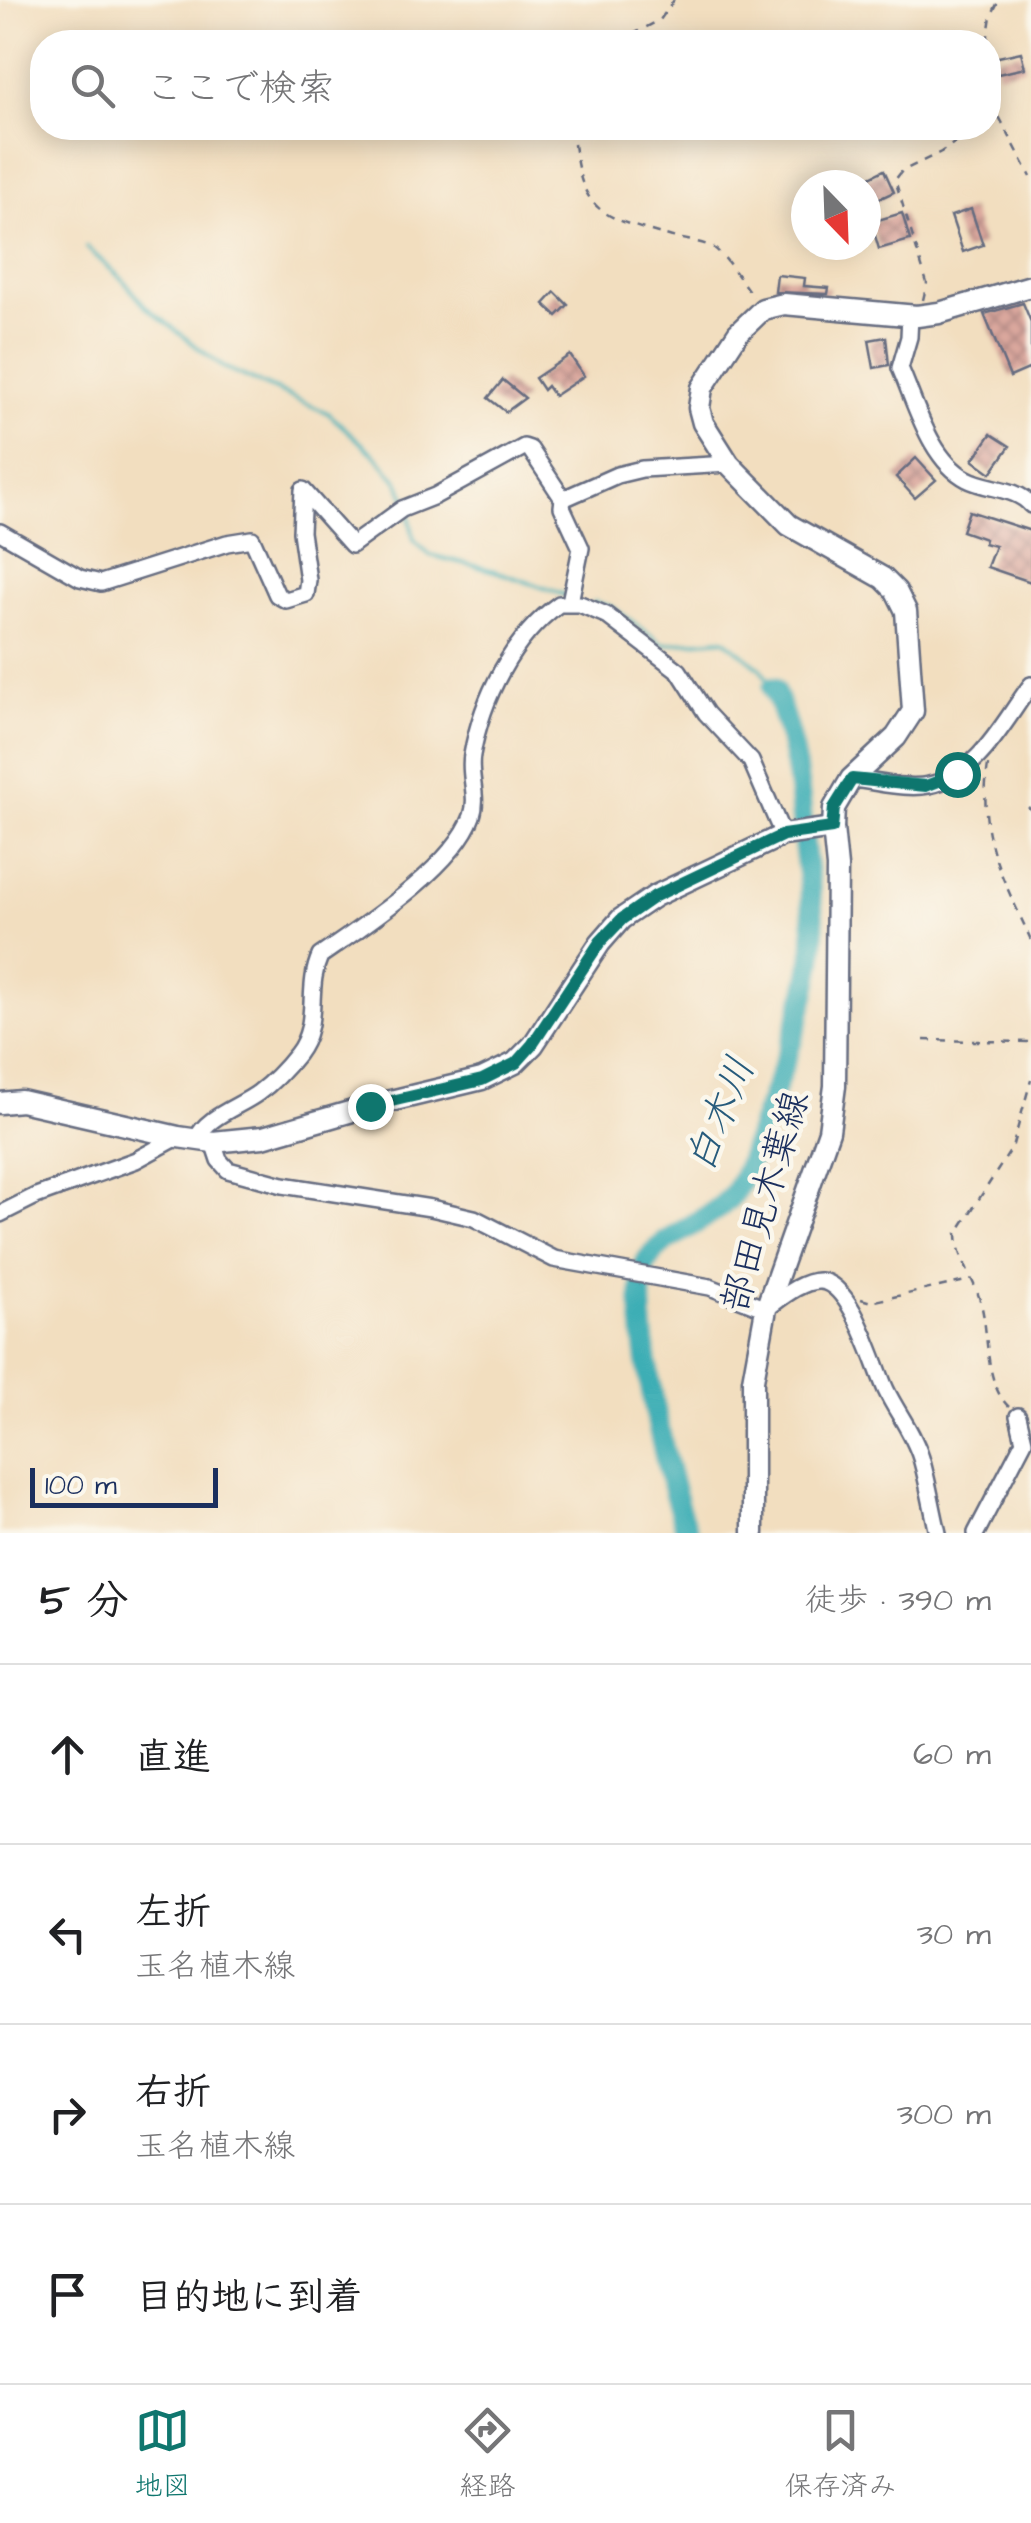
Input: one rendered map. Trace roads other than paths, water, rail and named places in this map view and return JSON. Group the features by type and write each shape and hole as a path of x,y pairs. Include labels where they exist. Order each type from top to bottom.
{"main road":[{"path":"0,1103 22,1100 196,1140 263,1137 370,1106 482,1080 516,1063 600,942 622,919 655,896 805,832 834,808 852,779 896,738 912,711 906,611 896,591 883,578 789,524 730,464 702,423 698,408 702,388 738,333 763,310 784,304 914,316 939,313 1031,286"},
{"name":"部田見木葉線","path":"753,1533 753,1380 766,1309 829,1131 835,1086 837,867 805,832"}],"street":[{"path":"914,316 900,368 937,450 968,480 1019,494 1031,505"},
{"path":"0,532 80,578 101,584 227,543 252,539 277,594 286,600 306,594 308,580 300,532 303,490 352,545 407,507 524,447 530,449 563,499 562,507 580,548 572,595 528,633 508,657 495,686 472,754 473,814 464,830 413,886 320,956 312,985 313,1020 303,1046 258,1093 206,1125 196,1140 36,1196 0,1214"},
{"path":"563,499 617,475 642,469 730,464"},
{"path":"572,595 606,615 678,671 706,713 751,762 805,832"},
{"path":"852,779 926,786 957,774 990,744 1031,685"},
{"path":"196,1140 228,1170 284,1185 474,1218 554,1260 710,1286 766,1309 800,1287 819,1281 834,1286 861,1329 887,1393 909,1426 921,1457 938,1533"},
{"path":"976,1533 1024,1442 1018,1416"}],"waterway":[{"path":"86,247 146,307 223,367 328,413 378,458 399,483 408,504"},
{"path":"409,513 414,540 430,555 495,571 565,595"},
{"path":"594,602 612,607 663,644 724,639 760,668 773,688"},
{"name":"白木川","path":"688,1533 670,1478 647,1365 641,1297 643,1272 656,1250 723,1204 738,1186 804,1001 813,954 813,920 799,787 789,736 773,688"}]}
